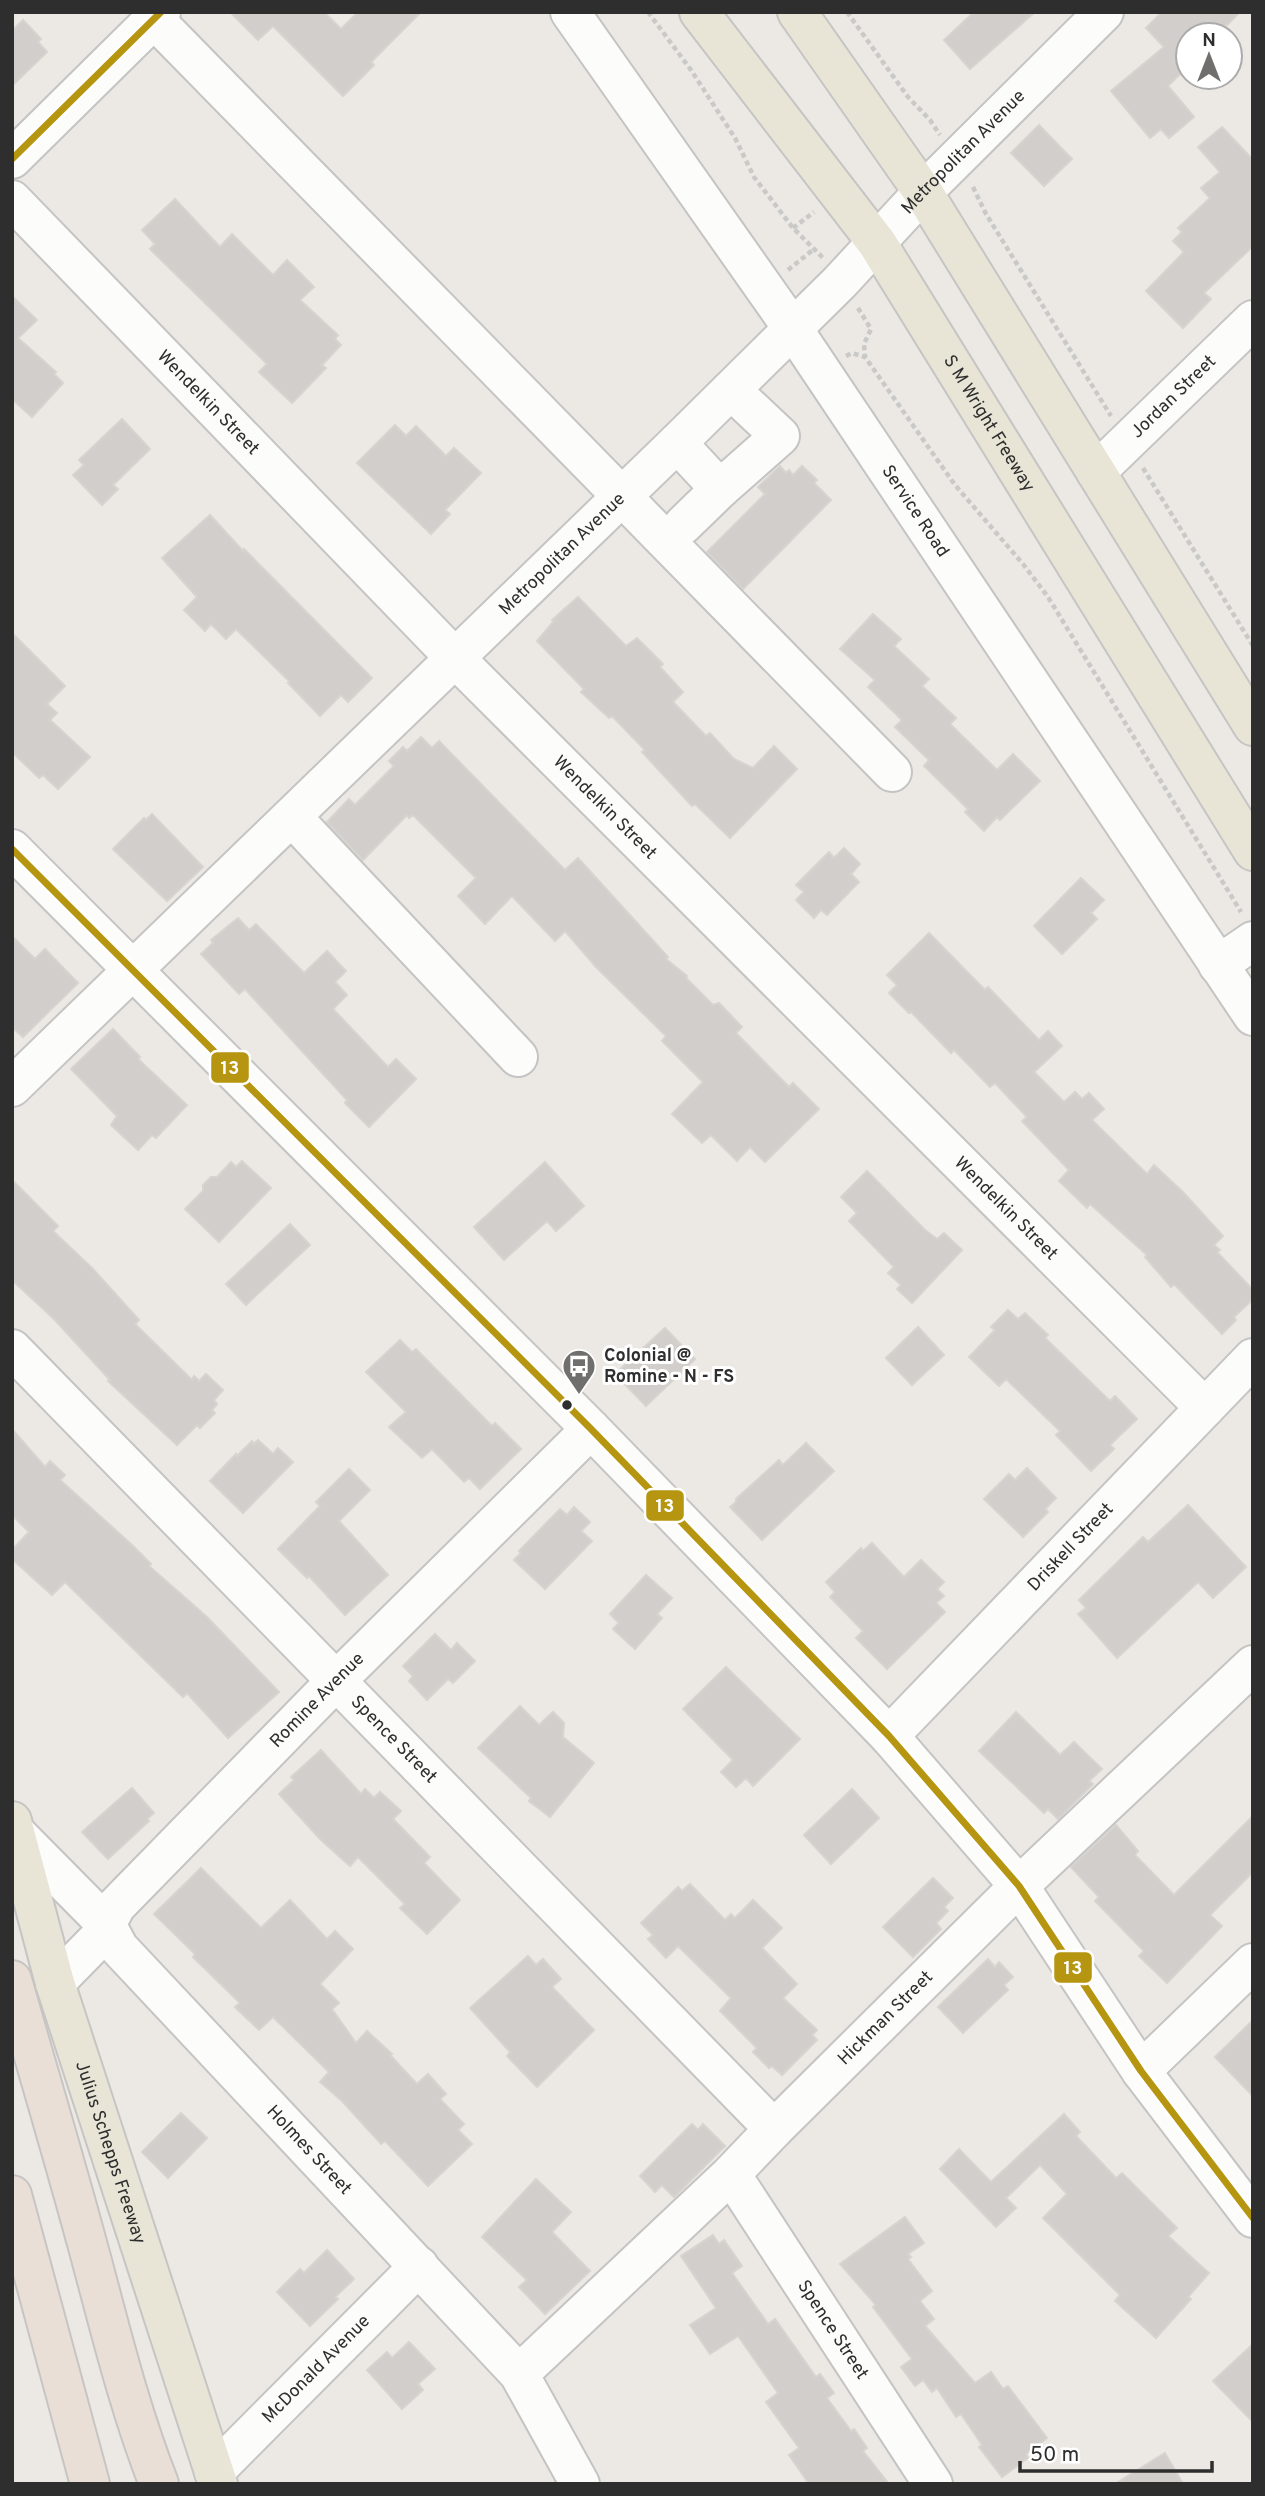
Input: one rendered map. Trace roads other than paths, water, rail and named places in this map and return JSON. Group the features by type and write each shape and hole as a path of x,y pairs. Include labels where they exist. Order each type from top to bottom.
{"highway":[{"path":"12,1980 117,2357 145,2449 159,2484"},
{"path":"12,2195 89,2484"}],"main road":[{"name":"S M Wright Freeway","path":"699,12 877,243 1253,852"},
{"path":"797,12 923,192 1253,726"},
{"name":"Julius Schepps Freeway","path":"14,1826 55,1983 216,2478"}],"street":[{"name":"Service Road","path":"570,12 793,328 1253,1016"},
{"name":"Metropolitan Avenue","path":"12,1087 731,390 877,243 923,192 1104,12"},
{"path":"12,159 157,16 621,498 892,772"},
{"name":"Wendelkin Street","path":"12,200 455,658 1205,1408"},
{"name":"Jordan Street","path":"1096,471 1253,320"},
{"path":"683,525 780,436 731,390"},
{"path":"677,443 720,489"},
{"path":"292,817 518,1057"},
{"path":"12,849 591,1430 889,1735 1019,1886 1141,2071 1253,2218"},
{"path":"1218,965 1249,930"},
{"name":"Spence Street","path":"12,1349 774,2129"},
{"name":"Driskell Street","path":"889,1735 1253,1358"},
{"name":"Romine Avenue","path":"55,1983 100,1937 116,1906 337,1680 591,1430"},
{"name":"Hickman Street","path":"519,2374 731,2174 1019,1886 1249,1668"},
{"name":"Holmes Street","path":"14,1826 106,1924 119,1948 519,2374 580,2484"},
{"path":"1141,2071 1253,1963"},
{"name":"Spence Street","path":"731,2174 933,2484"},
{"name":"McDonald Avenue","path":"216,2478 419,2266"}],"place":[{"name":"Colonial @ Romine - N - FS","path":"579,1396"}]}
